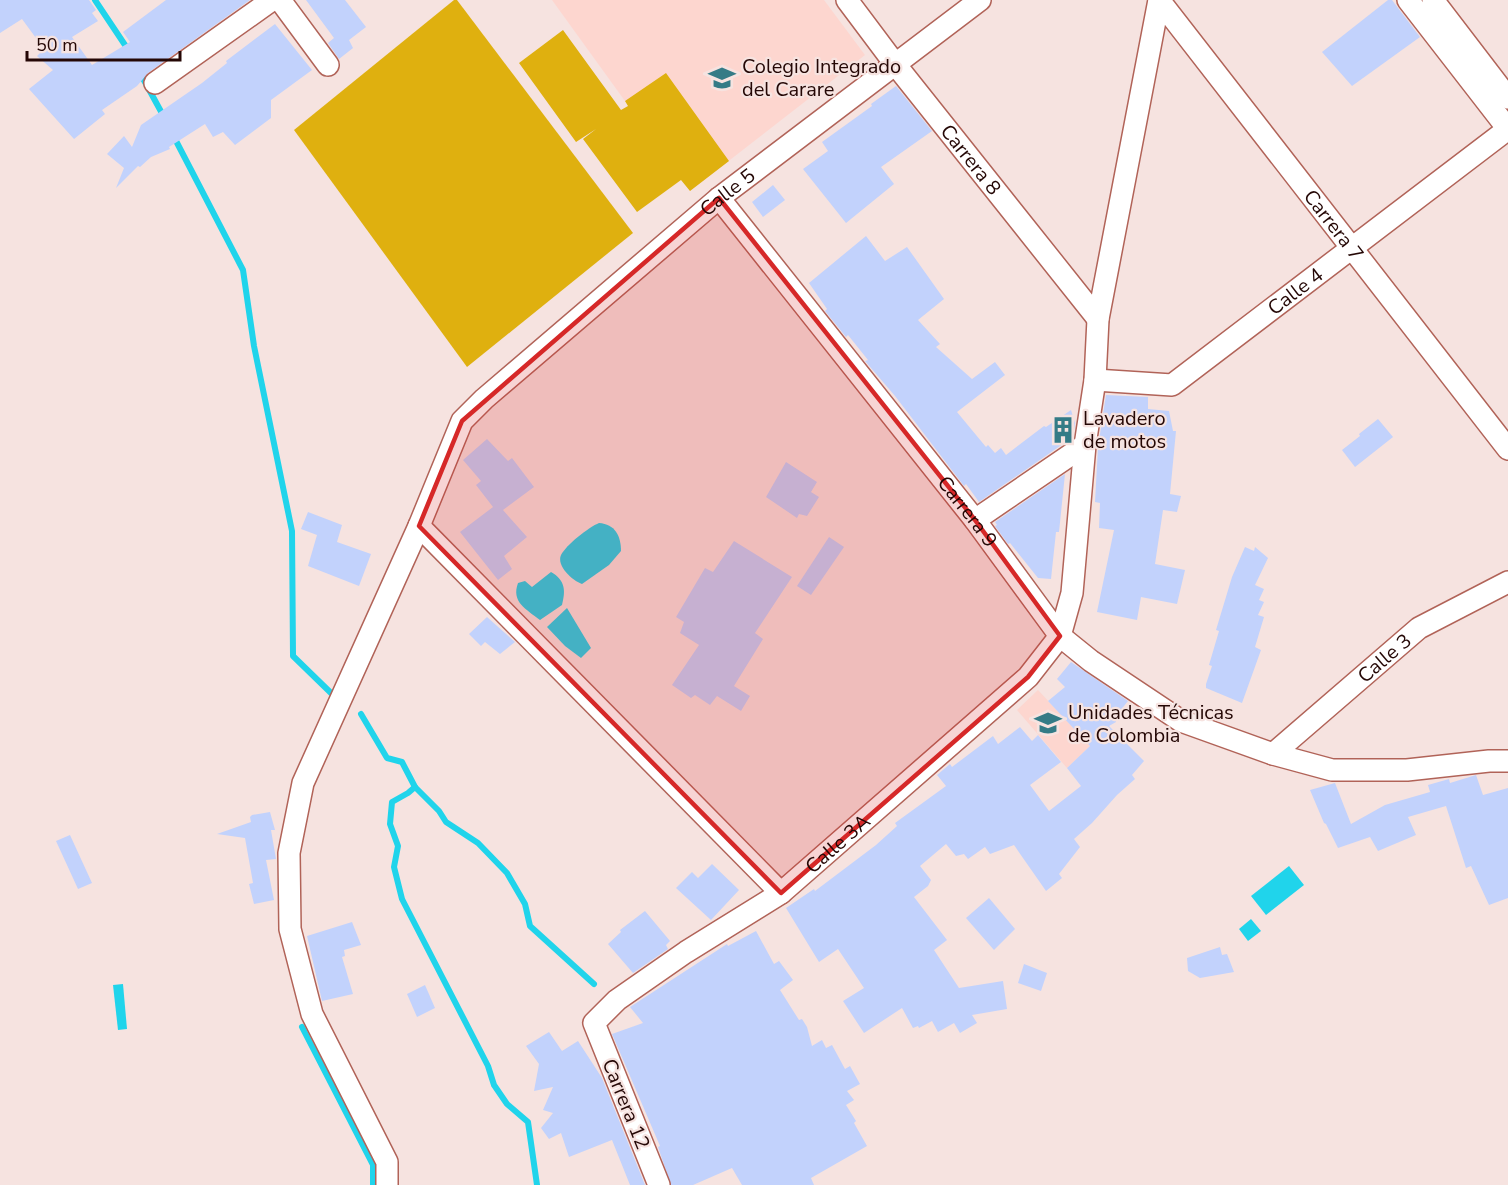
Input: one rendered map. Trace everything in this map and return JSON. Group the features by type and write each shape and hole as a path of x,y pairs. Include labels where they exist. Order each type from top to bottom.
{"street":[{"path":"155,83 272,0"},
{"path":"280,0 328,65"},
{"name":"Carrera 8","path":"847,0 895,64 1098,319"},
{"name":"Calle 5","path":"387,1185 387,1162 312,1014 290,929 290,853 303,783 419,526 462,421 484,399 719,198 980,0"},
{"path":"1059,636 1072,593 1085,446 1095,380 1098,319 1159,0"},
{"name":"Carrera 7","path":"1159,0 1508,449"},
{"path":"1408,0 1508,129"},
{"path":"1433,0 1508,98"},
{"name":"Calle 4","path":"1095,380 1172,385 1508,129"},
{"name":"Carrera 9","path":"719,198 975,520 1059,636 1091,661 1181,721 1273,754 1332,770 1407,770 1508,761"},
{"path":"975,520 1085,446"},
{"path":"419,526 781,893"},
{"name":"Calle 3","path":"1273,754 1419,628 1508,582"},
{"name":"Calle 3A","path":"594,1023 627,993 686,952 781,893 1028,677 1059,636"},
{"name":"Carrera 12","path":"594,1023 659,1185"}],"highlighted area":[{"path":"719,198 975,520 1060,636 1028,677 781,893 419,526 462,421"}],"shaded area":[{"path":"454,0 457,0 633,233 467,367 294,130"},
{"name":"Colegio Integrado del Carare","path":"552,0 824,0 865,55 690,191"},
{"path":"563,30 621,110 628,106 625,101 666,73 729,161 690,191 681,180 637,212 583,139 596,129 576,142 519,63"},
{"name":"Unidades Técnicas de Colombia","path":"1038,690 1090,746 1067,768 1017,710"}],"water":[{"path":"599,523 613,528 620,540 621,551 609,565 582,584 574,580 563,568 561,555 578,537"},
{"path":"551,572 562,582 564,590 562,605 540,620 521,604 516,590 518,583 525,581 532,587"},
{"path":"567,608 591,648 581,658 565,646 547,627"},
{"path":"1289,866 1304,885 1266,915 1251,896"},
{"path":"1251,919 1261,931 1248,941 1239,929"},
{"path":"123,984 127,1029 118,1030 113,985"}],"building":[{"path":"0,0 89,0 96,10 92,13 98,21 72,37 92,65 130,42 123,32 166,0 250,0 148,73 137,86 102,110 105,114 74,139 29,89 53,70 37,56 44,49 22,19 0,33"},
{"path":"306,0 345,0 366,27 349,40 353,48 339,59 328,43 334,38"},
{"path":"1388,0 1392,0 1420,37 1352,86 1322,52"},
{"path":"275,24 312,70 271,100 271,118 235,145 223,132 213,137 205,124 169,147 170,149 151,157 140,167 138,166 116,188 124,168 107,154 124,136 132,147 141,125 202,83 227,63 226,61"},
{"path":"896,86 932,131 881,167 894,184 846,223 803,169 828,151 822,142"},
{"path":"773,185 785,200 763,217 752,202"},
{"path":"866,236 885,261 907,247 944,299 918,320 940,344 936,347 972,379 995,362 1005,375 957,412 986,447 988,445 995,453 1001,448 1006,455 1044,426 1046,427 1071,410 1075,423 1073,437 979,502 865,361 868,360 848,335 846,337 825,311 827,309 809,283"},
{"path":"1106,395 1148,397 1148,409 1169,411 1173,431 1176,431 1170,494 1181,496 1177,512 1163,510 1155,564 1185,570 1177,604 1141,597 1137,620 1097,612 1114,530 1099,528 1100,503 1095,502 1098,447"},
{"path":"1378,419 1393,437 1355,467 1342,450"},
{"path":"487,439 508,461 512,458 534,487 503,510 527,537 504,556 512,569 498,580 460,532 493,507 476,485 481,481 463,460"},
{"path":"786,462 817,482 811,492 819,497 807,516 799,514 797,518 766,497"},
{"path":"1065,474 1051,579 1038,578 1010,543 1008,544 995,526 997,525 995,522"},
{"path":"308,512 342,525 337,542 371,554 359,586 308,566 317,535 301,529"},
{"path":"829,537 844,547 811,595 797,586"},
{"path":"734,541 792,577 755,633 763,639 734,686 750,696 741,711 717,696 710,705 695,695 691,698 672,685 699,645 680,633 684,622 676,617 705,568 713,572"},
{"path":"1245,547 1254,551 1255,547 1268,558 1255,585 1264,589 1259,600 1264,602 1258,615 1264,617 1255,647 1261,650 1242,703 1206,688 1206,684 1219,631 1216,630 1232,577"},
{"path":"487,617 515,642 500,654 485,642 481,646 469,634"},
{"path":"1071,662 1128,701 1116,716 1116,722 1109,726 1144,761 1132,775 1135,779 1074,839 1080,847 1059,874 1062,878 1046,891 1014,845 990,854 985,847 968,859 964,854 956,856 946,844 920,866 931,880 928,886 914,897 947,940 934,950 959,988 1003,981 1007,1009 972,1015 977,1023 960,1033 954,1023 938,1032 932,1021 919,1028 918,1026 913,1028 902,1008 864,1033 843,1001 864,988 838,949 819,962 786,908 814,889 815,891 876,845 897,826 895,823 946,786 937,775 950,764 952,767 993,736 998,744 1020,727 1032,741 1038,735 1061,762 1030,785 1049,811 1081,786 1067,768 1090,746 1048,701 1065,687 1057,679"},
{"path":"1476,775 1483,795 1508,788 1508,898 1489,905 1471,866 1466,868 1446,806 1408,817 1416,835 1378,851 1370,837 1338,848 1310,790 1335,783 1351,824 1385,805 1430,792 1428,785 1449,779 1450,783"},
{"path":"270,812 275,830 271,830 276,859 266,860 274,900 254,904 249,884 253,883 245,838 217,834 251,822 252,815"},
{"path":"70,835 92,883 78,889 56,841"},
{"path":"712,864 739,890 711,920 676,888 692,872 698,878"},
{"path":"989,898 1015,929 994,950 966,918"},
{"path":"645,911 670,941 666,945 668,949 633,973 608,944 621,932 620,930"},
{"path":"352,922 361,945 344,950 345,956 342,957 353,994 322,1001 307,936"},
{"path":"756,931 774,964 779,961 793,980 780,990 799,1020 802,1019 807,1027 812,1046 822,1040 826,1048 832,1045 845,1069 850,1066 860,1084 847,1091 854,1100 846,1105 867,1146 811,1178 814,1185 742,1185 732,1168 693,1185 671,1185 658,1147 660,1146 612,1034 643,1023 630,1007 727,944 728,946"},
{"path":"1220,947 1222,955 1227,954 1234,972 1200,978 1188,971 1187,958"},
{"path":"1024,964 1047,973 1041,991 1018,983"},
{"path":"425,985 435,1008 417,1017 407,994"},
{"path":"549,1032 562,1051 578,1041 602,1078 645,1185 630,1185 612,1140 569,1157 561,1133 549,1139 541,1128 553,1113 543,1110 553,1087 534,1091 539,1064 526,1046"}],"waterway":[{"path":"95,0 129,51"},
{"path":"140,73 164,117"},
{"path":"174,137 243,270 254,346 292,531 293,656 331,693"},
{"path":"361,714 387,758 402,762 415,787 439,811 446,822 478,843 507,873 525,904 530,926 594,984"},
{"path":"415,787 392,802 390,824 398,846 394,867 402,899 488,1066 494,1085 507,1104 528,1122 537,1185"},
{"path":"302,1027 373,1165 373,1185"}],"place":[{"name":"Colegio Integrado del Carare","path":"722,78"},
{"name":"Lavadero de motos","path":"1063,430"},
{"name":"Unidades Técnicas de Colombia","path":"1048,723"}]}
